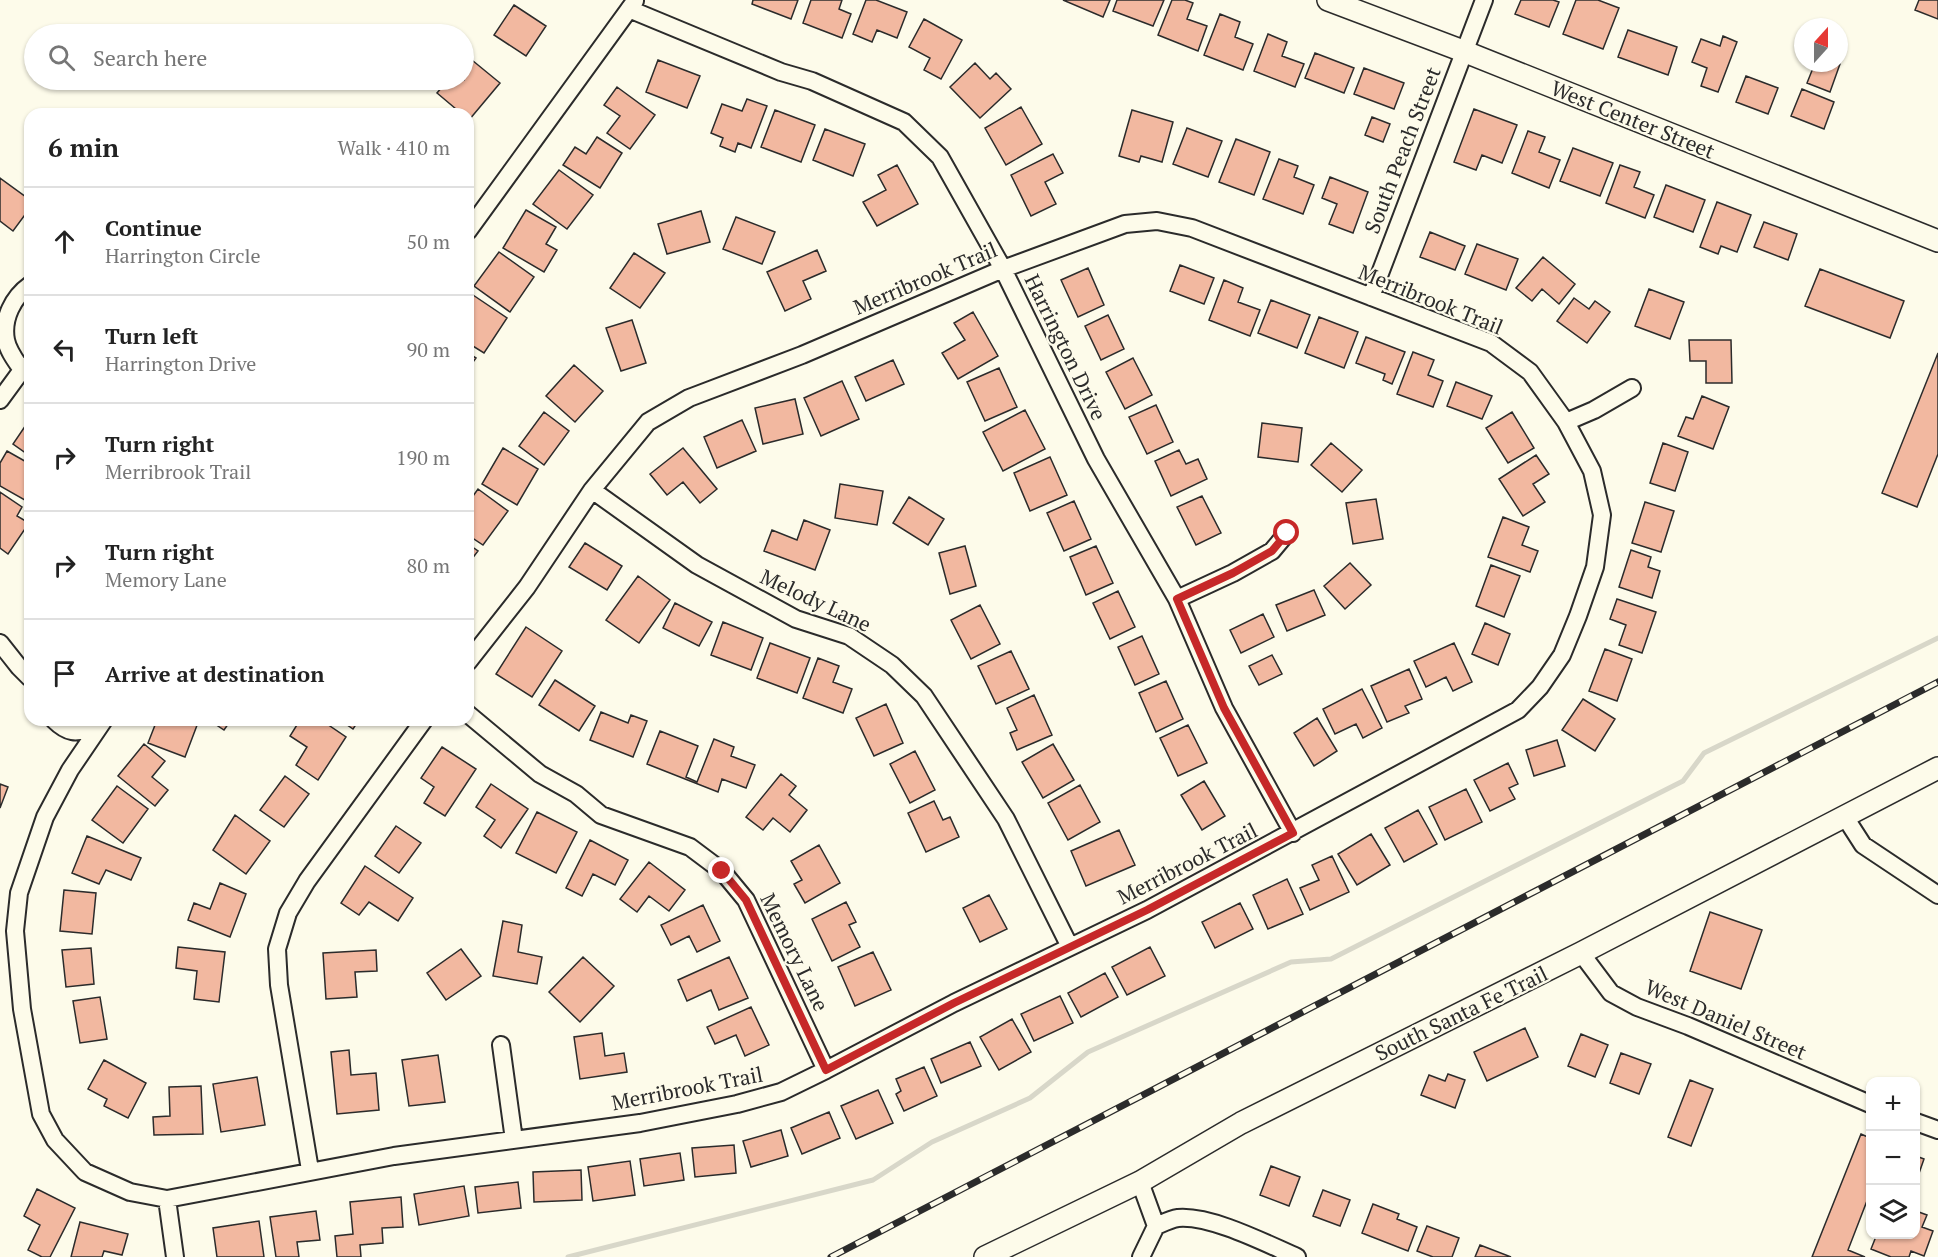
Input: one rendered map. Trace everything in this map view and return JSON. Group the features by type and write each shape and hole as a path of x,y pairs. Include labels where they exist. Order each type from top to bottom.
{"street":[{"name":"West Center Street","path":"1328,0 1463,51 1938,241"},
{"name":"South Peach Street","path":"1371,297 1484,0"},
{"path":"474,223 632,4"},
{"name":"Harrington Drive","path":"632,4 782,72 812,81 904,122 940,157 1003,269 1096,459 1177,599 1224,708 1293,833"},
{"name":"Merribrook Trail","path":"167,1199 310,1170 394,1156 640,1123 738,1104 781,1092 954,1003 1147,910 1518,710 1540,687 1562,655 1595,567 1602,515 1592,471 1566,422 1530,372 1491,343 1192,228 1158,221 1125,224 1003,269 802,355 689,398 648,422 592,490 527,587 474,654"},
{"path":"24,289 16,298 5,324 6,340 24,364"},
{"path":"0,400 24,370"},
{"path":"1566,422 1632,388"},
{"name":"Melody Lane","path":"592,490 707,571 796,619 849,636 892,665 924,696 1006,819 1070,947"},
{"path":"1177,599 1233,573 1272,551 1287,533"},
{"path":"0,643 24,671"},
{"name":"Memory Lane","path":"474,719 540,774 576,794 601,815 690,847 722,871 746,900 826,1070"},
{"path":"62,726 70,732 77,732 89,726"},
{"path":"92,726 45,817 19,893 15,931 22,1009 41,1114 55,1140 85,1172 130,1192 167,1199 175,1257"},
{"path":"310,1170 279,985 277,949 288,913 307,881 420,726"},
{"name":"South Santa Fe Trail","path":"985,1257 1140,1182 1241,1123 1581,953 1938,768"},
{"path":"1845,817 1863,845 1938,895"},
{"name":"West Daniel Street","path":"1581,953 1611,993 1637,1007 1688,1026 1866,1102"},
{"path":"501,1045 514,1140"},
{"path":"1920,1123 1938,1130"},
{"path":"1140,1182 1156,1226"},
{"path":"1141,1257 1156,1226 1177,1218 1201,1220 1245,1235 1297,1257"}],"building":[{"path":"753,0 798,0 791,19 752,4"},
{"path":"811,0 842,0 839,9 851,14 842,38 803,23"},
{"path":"866,0 876,0 907,12 897,38 877,30 872,42 853,34"},
{"path":"1063,0 1110,0 1103,17"},
{"path":"1117,0 1164,0 1153,26 1113,11"},
{"path":"1172,0 1185,0 1193,3 1187,19 1207,26 1198,51 1158,35"},
{"path":"1521,0 1559,2 1549,27 1515,14"},
{"path":"1576,0 1598,0 1619,8 1603,49 1563,34"},
{"path":"1919,0 1938,0 1938,19 1915,10"},
{"path":"514,5 546,26 526,56 494,35"},
{"path":"1220,14 1240,22 1235,37 1253,44 1243,70 1204,55"},
{"path":"924,19 962,40 941,79 924,70 930,58 909,47"},
{"path":"1628,30 1677,47 1668,75 1618,57"},
{"path":"1268,34 1287,42 1282,56 1304,64 1295,87 1254,71"},
{"path":"1723,36 1737,42 1718,92 1701,86 1707,68 1692,62 1701,39 1720,46"},
{"path":"1315,53 1354,68 1344,93 1305,78"},
{"path":"658,60 700,76 687,108 646,92"},
{"path":"474,62 500,83 474,114 474,108 455,108 437,93 440,90 474,90"},
{"path":"975,63 990,79 996,73 1011,89 980,118 950,87"},
{"path":"1364,68 1404,83 1394,109 1354,94"},
{"path":"1811,72 1837,72 1830,92 1807,83"},
{"path":"1746,76 1778,88 1768,114 1736,102"},
{"path":"617,87 655,115 630,149 607,133 620,116 604,105"},
{"path":"1802,89 1834,102 1824,129 1791,116"},
{"path":"747,99 767,106 751,148 738,143 735,152 720,146 723,138 711,133 722,104 742,111"},
{"path":"1021,107 1042,144 1006,165 985,128"},
{"path":"1474,109 1517,125 1502,163 1482,155 1476,170 1454,162"},
{"path":"775,110 815,125 801,162 761,147"},
{"path":"1132,110 1173,122 1162,162 1141,156 1139,162 1119,156"},
{"path":"1372,117 1390,124 1383,142 1365,135"},
{"path":"1187,128 1222,141 1208,177 1173,164"},
{"path":"825,129 865,144 853,176 813,160"},
{"path":"1528,131 1545,137 1539,152 1560,160 1549,188 1512,173"},
{"path":"597,137 622,153 600,188 563,165 575,147 586,154"},
{"path":"1236,139 1270,152 1254,195 1219,182"},
{"path":"1573,148 1613,163 1600,196 1560,181"},
{"path":"1053,154 1063,173 1045,182 1056,204 1031,216 1011,175"},
{"path":"1279,159 1298,166 1294,177 1314,185 1303,214 1263,199"},
{"path":"897,165 918,204 877,226 863,202 886,190 878,175"},
{"path":"1620,165 1640,172 1634,187 1654,195 1645,218 1606,203"},
{"path":"559,170 593,195 567,229 533,204"},
{"path":"1330,177 1368,192 1353,233 1329,224 1337,204 1322,198"},
{"path":"0,178 24,196 24,216 13,231 0,221"},
{"path":"1666,185 1705,200 1693,232 1654,217"},
{"path":"1717,202 1751,215 1737,252 1721,246 1718,254 1700,247"},
{"path":"526,210 556,227 546,244 557,250 544,272 503,248"},
{"path":"701,211 710,242 667,254 658,224"},
{"path":"736,217 775,232 762,264 723,249"},
{"path":"1764,222 1797,234 1788,260 1754,247"},
{"path":"1430,232 1465,246 1455,270 1420,257"},
{"path":"1477,244 1518,259 1506,290 1465,274"},
{"path":"817,250 826,271 803,281 811,299 785,311 767,272"},
{"path":"499,252 534,277 510,312 474,286"},
{"path":"634,253 665,273 640,308 610,288"},
{"path":"1543,257 1575,284 1559,304 1542,289 1532,301 1516,288"},
{"path":"1180,265 1214,278 1204,304 1170,291"},
{"path":"1088,268 1104,305 1078,317 1061,280"},
{"path":"1820,269 1904,301 1890,338 1805,306"},
{"path":"1224,280 1243,288 1238,302 1260,310 1250,336 1209,320"},
{"path":"1649,289 1684,302 1670,339 1635,326"},
{"path":"474,296 507,318 484,353 474,347"},
{"path":"1574,298 1589,309 1595,301 1610,312 1587,343 1557,321"},
{"path":"1271,300 1310,315 1297,348 1258,333"},
{"path":"973,312 998,356 958,379 942,353 965,340 954,323"},
{"path":"1108,315 1124,349 1101,360 1085,326"},
{"path":"1319,317 1358,332 1344,368 1305,353"},
{"path":"632,320 646,363 621,371 606,328"},
{"path":"1366,337 1405,352 1392,384 1383,380 1385,374 1356,363"},
{"path":"1689,340 1731,340 1732,383 1706,383 1706,361 1690,361"},
{"path":"1413,352 1434,360 1428,375 1443,381 1433,407 1397,394"},
{"path":"1938,353 1938,454 1917,507 1882,493"},
{"path":"1133,358 1152,395 1125,409 1106,372"},
{"path":"893,360 904,384 866,401 855,377"},
{"path":"574,365 603,391 575,422 546,396"},
{"path":"999,368 1017,407 985,421 967,382"},
{"path":"842,381 859,419 821,436 804,398"},
{"path":"1456,382 1492,396 1482,419 1447,406"},
{"path":"1702,396 1729,407 1713,449 1678,436 1686,417 1693,419"},
{"path":"795,399 803,434 763,444 755,408"},
{"path":"1156,405 1173,442 1147,454 1129,417"},
{"path":"1025,410 1045,449 1003,471 983,432"},
{"path":"544,412 569,431 544,465 519,446"},
{"path":"1512,412 1534,448 1508,463 1486,428"},
{"path":"742,420 756,451 717,468 704,437"},
{"path":"1262,423 1302,428 1298,462 1258,457"},
{"path":"24,428 24,452 13,444"},
{"path":"1331,443 1362,470 1342,492 1311,465"},
{"path":"1663,443 1688,452 1675,491 1650,483"},
{"path":"503,448 538,469 517,505 482,484"},
{"path":"683,448 717,489 700,503 683,482 667,495 650,474"},
{"path":"1179,450 1186,464 1198,459 1207,479 1171,496 1155,461"},
{"path":"7,451 24,461 24,500 0,486 0,463"},
{"path":"1536,455 1549,474 1533,484 1545,502 1523,516 1499,479"},
{"path":"1050,457 1067,495 1030,511 1014,473"},
{"path":"840,484 883,491 877,525 835,518"},
{"path":"478,489 508,511 483,545 474,539 474,495"},
{"path":"0,492 22,507 17,516 24,520 24,530 8,554 0,548"},
{"path":"1202,496 1221,533 1196,545 1177,507"},
{"path":"909,497 944,519 928,545 893,523"},
{"path":"1376,499 1383,539 1353,544 1346,503"},
{"path":"1074,501 1091,539 1064,551 1047,513"},
{"path":"1645,502 1674,511 1661,552 1632,543"},
{"path":"1503,517 1529,527 1522,545 1538,551 1530,572 1488,557"},
{"path":"804,520 830,530 815,570 764,551 772,530 797,540"},
{"path":"585,543 622,566 607,590 569,567"},
{"path":"965,546 976,586 950,594 939,553"},
{"path":"1096,546 1113,583 1086,595 1070,557"},
{"path":"1631,550 1651,557 1648,567 1660,571 1652,598 1619,587"},
{"path":"1350,563 1371,585 1345,609 1324,586"},
{"path":"1491,565 1520,576 1504,617 1476,606"},
{"path":"638,576 670,600 639,643 606,620"},
{"path":"1314,590 1325,615 1287,631 1276,605"},
{"path":"1118,591 1135,627 1110,639 1093,603"},
{"path":"1617,599 1656,612 1642,653 1619,645 1626,625 1610,619"},
{"path":"675,603 712,622 699,646 663,628"},
{"path":"980,605 1000,644 971,659 951,620"},
{"path":"1263,614 1274,637 1241,653 1230,630"},
{"path":"723,622 763,638 751,670 711,655"},
{"path":"1485,623 1510,634 1498,665 1472,654"},
{"path":"526,627 562,651 532,697 496,674"},
{"path":"1142,636 1159,674 1135,685 1118,647"},
{"path":"770,643 810,658 797,693 757,678"},
{"path":"1454,643 1472,682 1453,691 1446,677 1426,687 1414,661"},
{"path":"1605,649 1632,659 1617,701 1589,691"},
{"path":"1011,651 1029,689 996,704 978,666"},
{"path":"1272,655 1282,674 1259,685 1249,666"},
{"path":"818,658 839,666 833,682 852,689 843,713 803,698"},
{"path":"1409,669 1422,699 1405,706 1409,713 1387,722 1371,686"},
{"path":"555,680 595,706 579,731 539,705"},
{"path":"1166,681 1183,719 1156,732 1139,693"},
{"path":"1362,689 1382,728 1363,738 1356,724 1335,734 1323,709"},
{"path":"1034,695 1052,735 1017,750 1010,733 1017,730 1007,708"},
{"path":"1583,699 1615,719 1595,751 1562,730"},
{"path":"886,704 903,743 874,756 856,718"},
{"path":"601,712 628,723 631,715 647,721 633,757 590,740"},
{"path":"1317,718 1337,751 1314,766 1294,733"},
{"path":"1188,725 1207,763 1178,776 1160,738"},
{"path":"155,726 197,726 185,757 148,743"},
{"path":"296,726 330,726 346,737 318,780 296,765 307,747 290,736"},
{"path":"660,731 698,746 686,777 697,782 714,739 734,747 731,756 755,765 746,788 722,779 718,792 647,764"},
{"path":"1557,740 1565,766 1534,776 1526,750"},
{"path":"144,744 165,761 152,777 168,790 155,806 118,776"},
{"path":"1053,744 1074,780 1043,798 1022,762"},
{"path":"442,747 476,769 445,816 424,803 434,787 421,778"},
{"path":"915,751 935,790 910,803 890,764"},
{"path":"1508,763 1518,784 1509,788 1515,799 1490,811 1474,780"},
{"path":"781,774 796,786 789,795 807,810 790,832 773,818 763,830 746,817"},
{"path":"285,776 309,794 284,827 260,810"},
{"path":"1204,781 1225,816 1202,830 1181,795"},
{"path":"0,784 8,787 0,808"},
{"path":"491,784 528,809 501,848 484,836 495,820 476,807"},
{"path":"1080,785 1100,822 1068,840 1048,803"},
{"path":"117,786 148,809 123,843 92,820"},
{"path":"1466,789 1482,822 1445,840 1429,807"},
{"path":"934,801 943,820 950,817 959,837 926,852 908,813"},
{"path":"1418,810 1437,844 1404,862 1385,828"},
{"path":"537,812 577,832 556,873 516,853"},
{"path":"235,815 270,841 246,874 213,850"},
{"path":"396,826 421,843 399,873 375,856"},
{"path":"1119,830 1135,865 1086,886 1071,851"},
{"path":"1371,834 1390,865 1357,885 1338,854"},
{"path":"87,836 141,858 131,880 106,870 99,884 72,873"},
{"path":"590,840 628,860 615,885 593,874 582,896 566,888"},
{"path":"819,845 840,883 805,903 794,884 802,880 791,861"},
{"path":"1332,856 1349,892 1310,910 1300,888 1319,880 1312,865"},
{"path":"649,862 685,890 669,911 649,896 637,912 620,899"},
{"path":"365,866 413,898 398,921 369,902 359,915 341,903"},
{"path":"1287,879 1303,914 1268,929 1253,895"},
{"path":"220,883 246,894 230,937 188,920 194,903 210,909"},
{"path":"64,890 96,893 92,934 60,931"},
{"path":"989,895 1007,929 980,942 963,908"},
{"path":"846,902 856,922 849,925 860,947 832,961 812,919"},
{"path":"1240,903 1253,929 1215,948 1202,922"},
{"path":"703,905 720,941 697,952 689,936 671,945 661,925"},
{"path":"1710,912 1762,930 1741,989 1690,971"},
{"path":"503,921 522,925 518,952 542,957 537,984 493,976"},
{"path":"178,947 225,952 219,1002 194,999 197,971 176,968"},
{"path":"1150,947 1165,976 1127,995 1112,967"},
{"path":"91,948 94,984 66,987 62,950"},
{"path":"461,949 481,976 446,1000 427,973"},
{"path":"376,950 377,971 355,972 357,997 326,999 323,953"},
{"path":"873,952 891,990 855,1006 838,967"},
{"path":"583,957 614,986 580,1022 549,992"},
{"path":"729,957 748,998 719,1010 711,990 687,1001 678,980"},
{"path":"1105,973 1118,997 1081,1017 1068,993"},
{"path":"1060,996 1073,1023 1034,1041 1021,1014"},
{"path":"100,997 107,1039 80,1043 73,1001"},
{"path":"751,1007 769,1045 745,1056 736,1035 715,1044 707,1027"},
{"path":"1012,1019 1031,1052 999,1070 980,1037"},
{"path":"1525,1028 1538,1057 1487,1081 1474,1052"},
{"path":"602,1033 605,1056 624,1053 627,1072 580,1079 574,1037"},
{"path":"1581,1034 1608,1045 1595,1077 1568,1066"},
{"path":"970,1042 981,1066 941,1083 931,1059"},
{"path":"349,1050 351,1075 376,1073 379,1110 337,1114 331,1052"},
{"path":"1621,1053 1651,1064 1639,1094 1610,1083"},
{"path":"438,1055 445,1102 409,1106 402,1060"},
{"path":"104,1060 146,1083 128,1118 104,1106 107,1099 88,1089"},
{"path":"924,1067 937,1096 904,1111 896,1094 901,1091 896,1079"},
{"path":"1448,1074 1465,1080 1455,1108 1421,1095 1429,1075 1445,1081"},
{"path":"257,1077 265,1125 221,1132 213,1084"},
{"path":"1690,1080 1713,1089 1691,1146 1668,1137"},
{"path":"201,1086 203,1134 154,1135 153,1117 170,1116 169,1087"},
{"path":"878,1090 893,1123 856,1139 841,1106"},
{"path":"829,1112 840,1138 802,1154 791,1128"},
{"path":"781,1130 788,1156 751,1167 743,1141"},
{"path":"1861,1134 1866,1136 1866,1203 1848,1250 1865,1257 1812,1257"},
{"path":"734,1145 736,1173 695,1177 692,1148"},
{"path":"680,1153 684,1180 644,1186 640,1159"},
{"path":"1920,1158 1924,1159 1920,1170"},
{"path":"630,1161 635,1195 593,1201 588,1167"},
{"path":"1271,1166 1300,1177 1289,1206 1260,1195"},
{"path":"581,1170 582,1200 534,1202 533,1172"},
{"path":"518,1182 521,1208 478,1213 475,1187"},
{"path":"464,1186 469,1216 419,1225 414,1194"},
{"path":"37,1189 75,1208 50,1257 42,1257 28,1250 40,1225 24,1216"},
{"path":"1323,1190 1350,1200 1340,1226 1313,1216"},
{"path":"401,1197 403,1227 382,1228 383,1243 360,1245 361,1257 337,1257 335,1236 353,1234 350,1202"},
{"path":"1373,1204 1399,1214 1397,1219 1417,1227 1408,1251 1362,1233"},
{"path":"316,1211 320,1240 297,1242 299,1257 276,1257 270,1217"},
{"path":"1920,1212 1927,1215 1922,1227 1933,1231 1924,1256 1911,1251 1909,1257 1891,1257 1871,1249 1875,1239 1920,1239"},
{"path":"259,1221 264,1257 217,1257 213,1228"},
{"path":"80,1222 128,1234 122,1255 104,1251 102,1257 71,1257"},
{"path":"1427,1226 1459,1238 1452,1257 1433,1257 1417,1251"},
{"path":"1480,1245 1511,1257 1475,1257"}],"waterway":[{"path":"568,1257 873,1180 932,1142 1030,1098 1088,1052 1291,962 1331,959 1683,781 1704,753 1938,638"}],"railway":[{"path":"831,1257 1938,682"}],"route":[{"path":"722,871 746,900 826,1070 954,1003 1147,910 1293,833 1224,708 1177,599 1233,573 1272,551 1287,533"}]}
